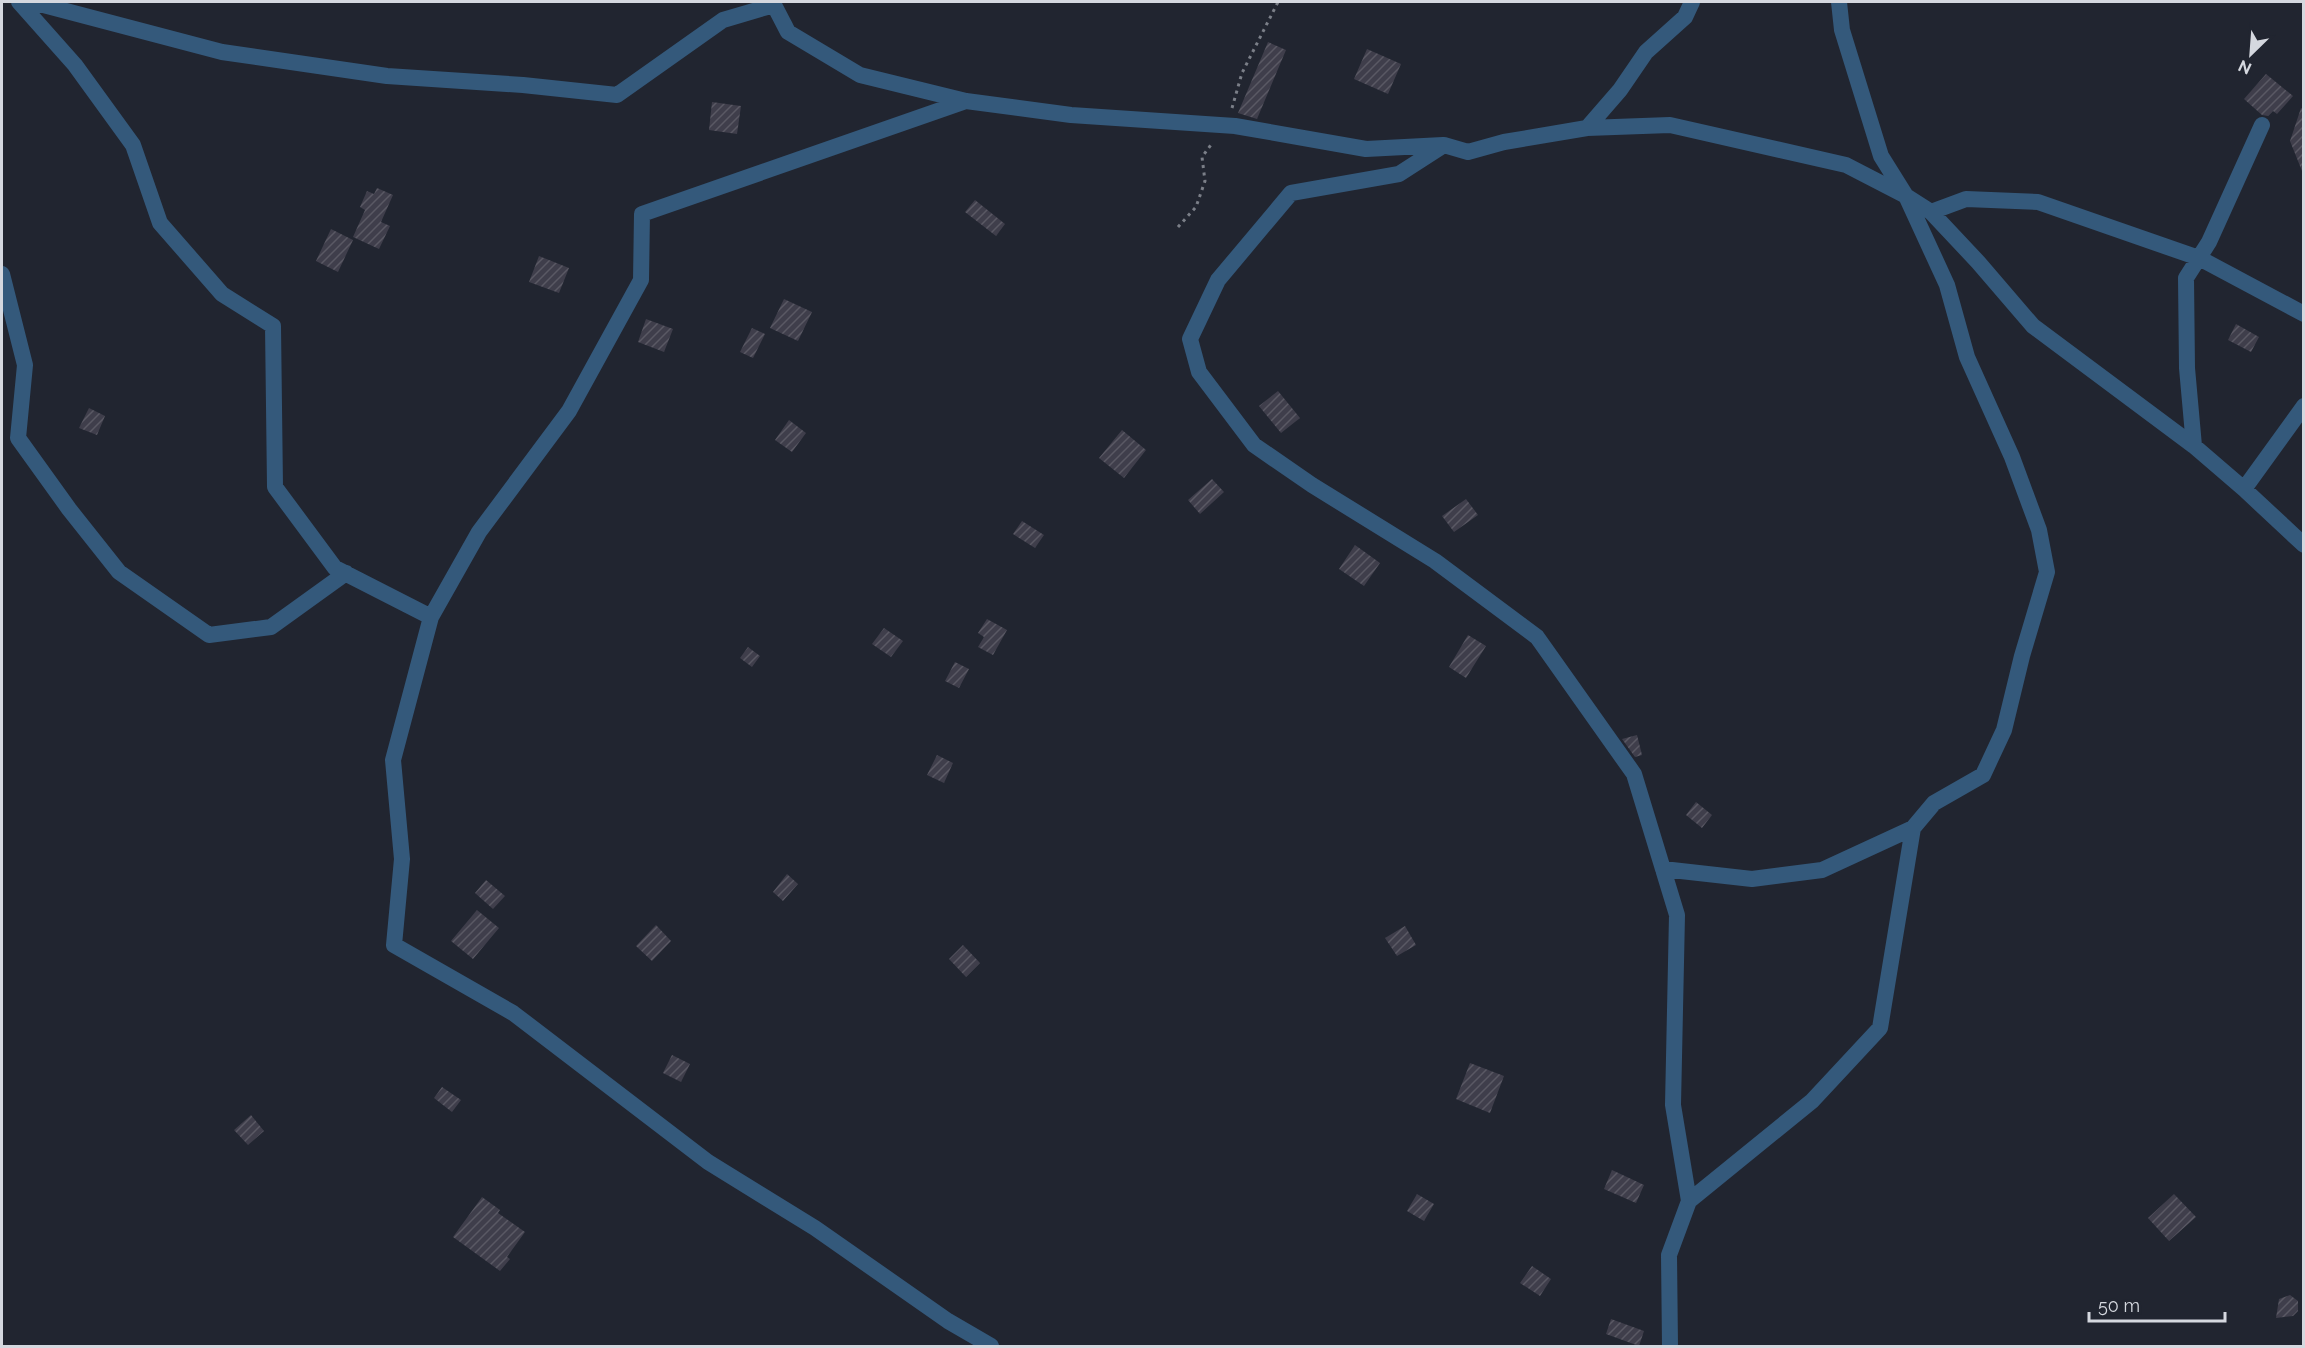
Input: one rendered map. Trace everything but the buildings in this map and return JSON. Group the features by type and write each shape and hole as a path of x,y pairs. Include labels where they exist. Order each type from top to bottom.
{"street":[{"path":"19,2 75,65 133,145 160,223 222,294 273,326 275,487 335,568 431,617"},
{"path":"39,2 222,52 387,76 524,85 617,95 723,20 774,5 788,32 860,75 966,101 1071,115 1235,126 1366,149 1444,145 1468,152 1504,142 1587,128 1671,124 1846,165 1931,212 2033,326 2194,446 2304,545"},
{"path":"773,2 788,32"},
{"path":"1587,128 1620,90 1646,52 1685,17 1692,2"},
{"path":"1663,869 1752,879 1822,870 1912,828 1934,803 1983,775 2004,730 2022,656 2047,572 2039,530 2012,457 1967,357 1947,285 1905,196 1881,156 1842,30 1839,2"},
{"path":"966,101 642,214 641,280 569,411 478,532 431,617 393,760 402,859 394,945 513,1013 708,1162 815,1228 948,1321 991,1347"},
{"path":"2194,446 2187,368 2186,278 2209,242 2262,125"},
{"path":"1444,145 1399,174 1291,193 1218,280 1190,339 1199,372 1254,445 1435,561 1537,637 1634,774 1677,915 1673,1105 1689,1201 1669,1255 1670,1347"},
{"path":"1931,212 1966,199 2038,202 2199,258 2304,314"},
{"path":"2,274 25,365 18,438 69,509 119,572 209,635 271,627 346,573"},
{"path":"2244,489 2304,406"},
{"path":"1689,1201 1812,1101 1880,1028 1912,828"}]}
